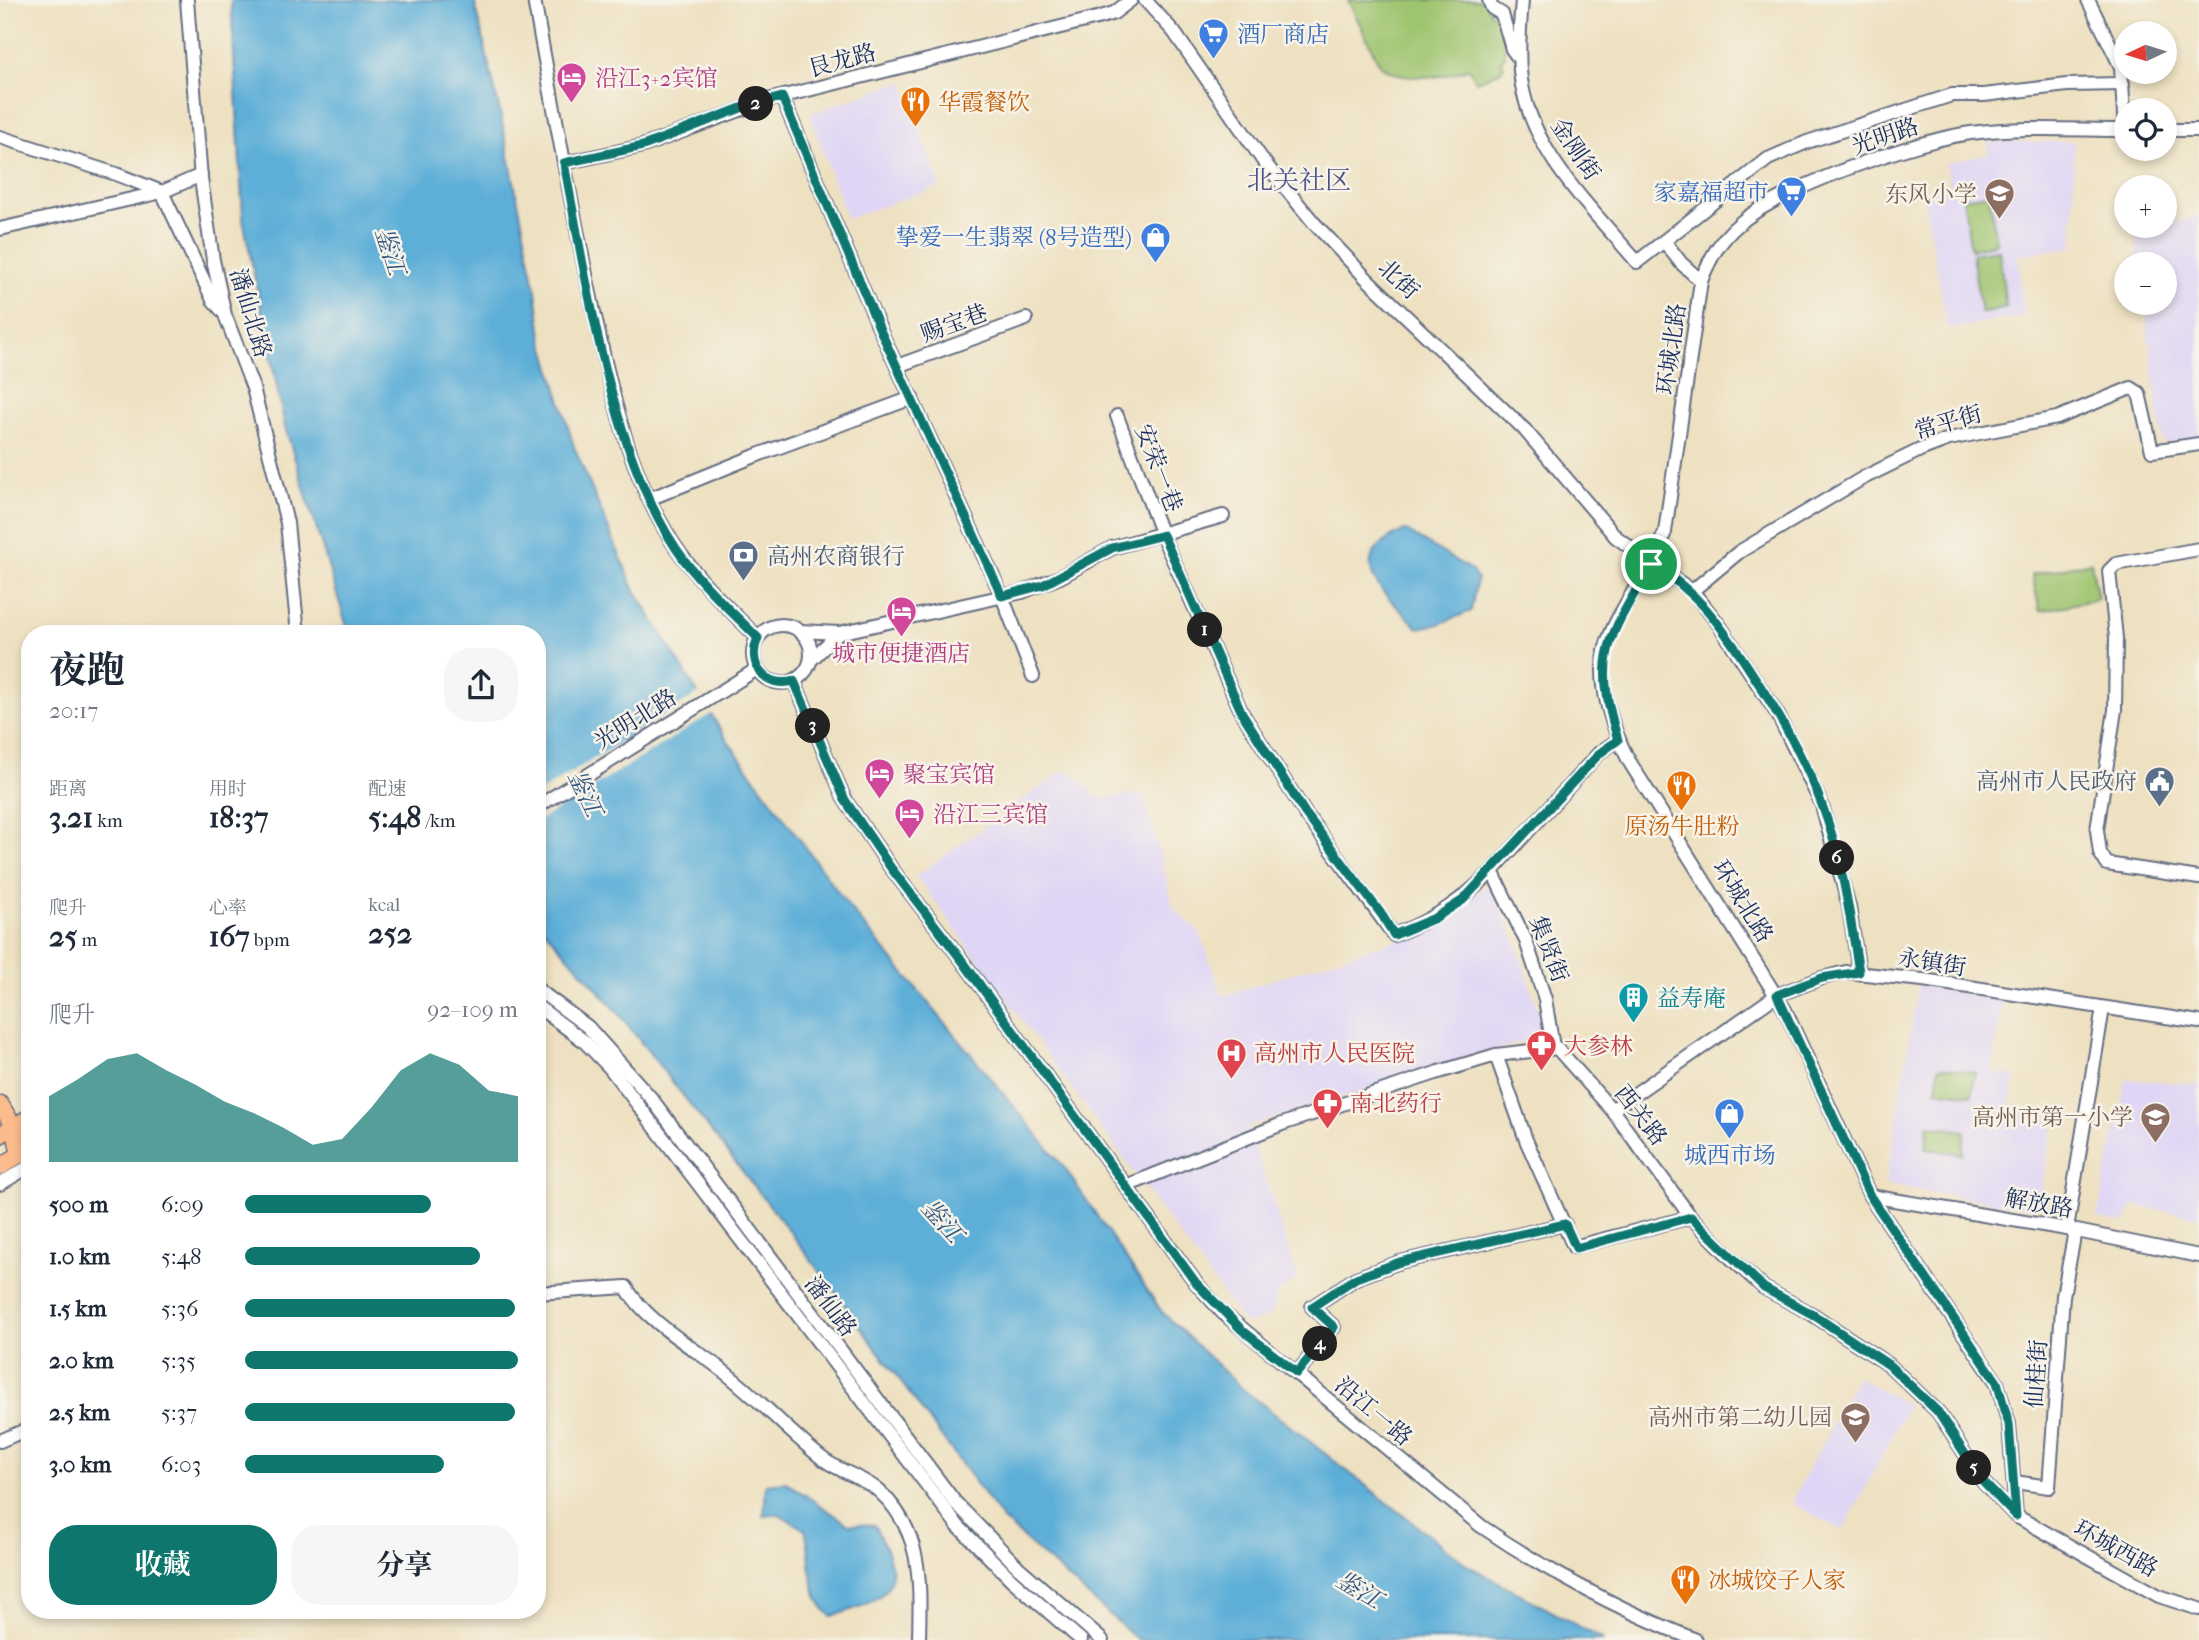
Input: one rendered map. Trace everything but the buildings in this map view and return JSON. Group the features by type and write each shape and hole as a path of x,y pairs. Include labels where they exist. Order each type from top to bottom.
{"main road":[{"path":"0,1104 4,1132 21,1153"},
{"path":"4,1132 21,1122"},
{"path":"0,1167 21,1161"}],"street":[{"name":"潘仙北路","path":"187,0 201,175 213,260 225,315 253,388 288,523 297,625"},
{"path":"534,0 605,364 649,499 685,561 758,638"},
{"name":"艮龙路","path":"564,163 643,146 741,108 1101,18 1114,13 1131,0"},
{"name":"北街","path":"1145,0 1174,32 1265,162 1314,223 1367,279 1524,429 1616,537 1692,591 1718,622 1767,696 1810,777 1832,835 1849,908 1859,972"},
{"path":"1489,0 1492,8 1502,14 1512,49 1520,59"},
{"name":"金刚街","path":"1522,0 1520,59 1530,115 1543,144 1566,178 1637,262 1664,241"},
{"path":"2088,0 2114,50"},
{"path":"1701,281 1681,263 1664,241 1768,159 1807,142 1952,95 1984,95 2058,85 2123,84 2124,98"},
{"path":"782,97 897,366 1002,596 1033,676"},
{"name":"光明路","path":"1701,281 1718,246 1757,211 1815,183 1905,150 1947,138 1993,131 2114,130"},
{"path":"2177,130 2199,130"},
{"path":"0,137 117,174 162,192 214,300 225,315"},
{"path":"0,229 162,192 201,175"},
{"name":"环城北路","path":"1701,281 1668,518 1651,564 1612,634 1604,657 1608,700 1618,740 1777,995 1870,1196 1997,1382 2009,1424 2016,1516"},
{"name":"赐宝巷","path":"897,366 1026,319"},
{"name":"常平街","path":"1692,591 1745,548 1863,478 1949,439 2057,418 2133,388 2139,393 2152,452 2199,444"},
{"path":"649,499 755,456 912,398"},
{"name":"安荣一巷","path":"1117,416 1163,535"},
{"name":"安荣一巷","path":"839,634 1043,585 1112,548 1223,516"},
{"path":"1163,535 1242,713 1305,813 1394,935 1435,918 1463,900 1600,753 1618,740"},
{"path":"2199,549 2116,564 2109,571 2116,638 2115,710 2097,830 2100,853 2107,864 2199,878"},
{"path":"782,625 800,631 839,634 811,660 807,669 794,681 777,683 762,676 757,669 753,653 758,638 765,631 782,625"},
{"path":"800,631 809,644 811,660"},
{"name":"光明北路","path":"546,801 757,669"},
{"name":"沿江一路","path":"794,681 845,800 891,868 964,963 1196,1283 1242,1330 1297,1373 1440,1495 1521,1554 1636,1616 1696,1640"},
{"name":"集贤街","path":"1492,871 1526,941 1545,999 1553,1047"},
{"name":"永镇街","path":"1612,1110 1777,995 1822,978 1859,972 2199,1022"},
{"name":"潘仙路","path":"546,996 588,1027 651,1098 955,1502 1018,1567 1102,1640"},
{"name":"仙桂街","path":"2015,1482 2049,1487 2063,1296 2103,1008"},
{"name":"潘仙路","path":"546,1013 584,1041 610,1068 958,1526 1012,1580 1082,1640"},
{"path":"1126,1186 1282,1124 1496,1055 1553,1047"},
{"name":"西关路","path":"1553,1047 1561,1052 1612,1110 1691,1217 1764,1288 1812,1314 1889,1365 1938,1412 1983,1482 2016,1516"},
{"path":"1496,1055 1527,1140 1576,1248 1691,1217"},
{"path":"0,1184 21,1164"},
{"name":"解放路","path":"1870,1196 2071,1230 2199,1256"},
{"path":"1297,1373 1334,1327 1312,1307 1356,1278 1434,1253 1565,1224"},
{"path":"546,1292 626,1287 637,1302 678,1338 748,1388 822,1458 879,1491 907,1527 920,1565 919,1640"},
{"path":"0,1441 21,1432"},
{"name":"环城西路","path":"2016,1516 2158,1596 2199,1609"}],"shaded area":[{"path":"903,81 940,186 847,219 810,114"},
{"name":"东风小学","path":"1988,142 2074,142 2073,247 2018,255 2024,316 1948,329 1923,195 1950,188 1946,163 1988,154"},
{"path":"2199,215 2199,437 2163,444 2146,315 2177,315 2177,252 2137,252 2135,238 2177,238 2177,222"},
{"name":"高州市人民医院","path":"1066,769 1099,798 1144,794 1174,909 1199,931 1222,996 1394,941 1461,911 1472,894 1491,885 1518,949 1546,1035 1248,1126 1298,1278 1277,1294 1271,1316 1245,1324 916,876"},
{"path":"1918,985 2003,999 1991,1072 2016,1076 2009,1111 2055,1120 2037,1209 1886,1185"},
{"name":"高州市第一小学","path":"2126,1079 2199,1084 2199,1217 2132,1205 2126,1223 2097,1218"},
{"name":"高州市第二幼儿园","path":"1857,1377 1908,1405 1843,1531 1791,1503"}],"green space":[{"path":"1348,0 1485,0 1490,12 1504,26 1505,56 1501,60 1504,66 1501,71 1476,82 1469,68 1448,75 1423,77 1389,70 1380,65"},
{"path":"1989,194 1996,243 1971,250 1963,198"},
{"path":"1999,250 2006,307 1981,313 1972,254"},
{"path":"2091,562 2098,599 2040,611 2032,575"},
{"path":"1939,1067 1975,1072 1972,1095 1936,1090"},
{"path":"1928,1125 1965,1131 1962,1154 1926,1149"}],"water":[{"name":"鉴江","path":"231,0 474,0 501,117 536,291 542,337 574,447 634,589 725,737 849,907 1064,1167 1162,1312 1239,1386 1467,1565 1604,1640 1138,1640 1003,1520 791,1233 615,1009 546,931 546,625 347,625 285,427 243,219"},
{"path":"1405,530 1471,570 1477,579 1471,611 1439,624 1418,628 1382,591 1370,566 1373,554 1384,542"},
{"path":"786,1482 848,1524 874,1525 890,1562 891,1576 888,1587 880,1596 852,1610 831,1616 823,1607 814,1587 805,1530 779,1514 764,1516 766,1484"}],"pier":[{"path":"701,692 714,712 546,816 546,788"}],"place":[{"name":"酒厂商店","path":"1214,61"},
{"name":"沿江3+2宾馆","path":"572,105"},
{"name":"华霞餐饮","path":"915,129"},
{"name":"家嘉福超市","path":"1792,219"},
{"name":"东风小学","path":"2000,221"},
{"name":"挚爱一生翡翠 (8号造型)","path":"1155,264"},
{"name":"高州农商银行","path":"744,583"},
{"name":"城市便捷酒店","path":"901,639"},
{"name":"聚宝宾馆","path":"880,801"},
{"name":"高州市人民政府","path":"2160,808"},
{"name":"原汤牛肚粉","path":"1682,812"},
{"name":"沿江三宾馆","path":"910,841"},
{"name":"益寿庵","path":"1634,1025"},
{"name":"大参林","path":"1541,1073"},
{"name":"高州市人民医院","path":"1231,1080"},
{"name":"南北药行","path":"1327,1130"},
{"name":"城西市场","path":"1730,1141"},
{"name":"高州市第一小学","path":"2156,1144"},
{"name":"高州市第二幼儿园","path":"1855,1444"},
{"name":"冰城饺子人家","path":"1685,1607"}],"district":[{"name":"北关社区","path":"1299,180"}],"route":[{"path":"782,97 881,332 1002,596 1043,585 1112,548 1163,535 1242,713 1305,813 1394,935 1435,918 1463,900 1603,749 1618,740 1608,700 1604,657 1612,634 1651,564 1692,591 1718,622 1778,715 1822,805 1849,908 1859,972 1831,975 1777,995 1870,1196 1997,1382 2009,1424 2016,1516 1999,1502 1983,1482 1938,1412 1889,1365 1812,1314 1764,1288 1691,1217 1576,1248 1565,1224 1434,1253 1356,1278 1312,1307 1334,1327 1297,1373 1222,1312 1196,1283 964,963 891,868 838,788 794,681 777,683 762,676 757,669 753,653 758,638 685,561 665,530 640,476 605,364 564,163 643,146 741,108 782,97"}]}
